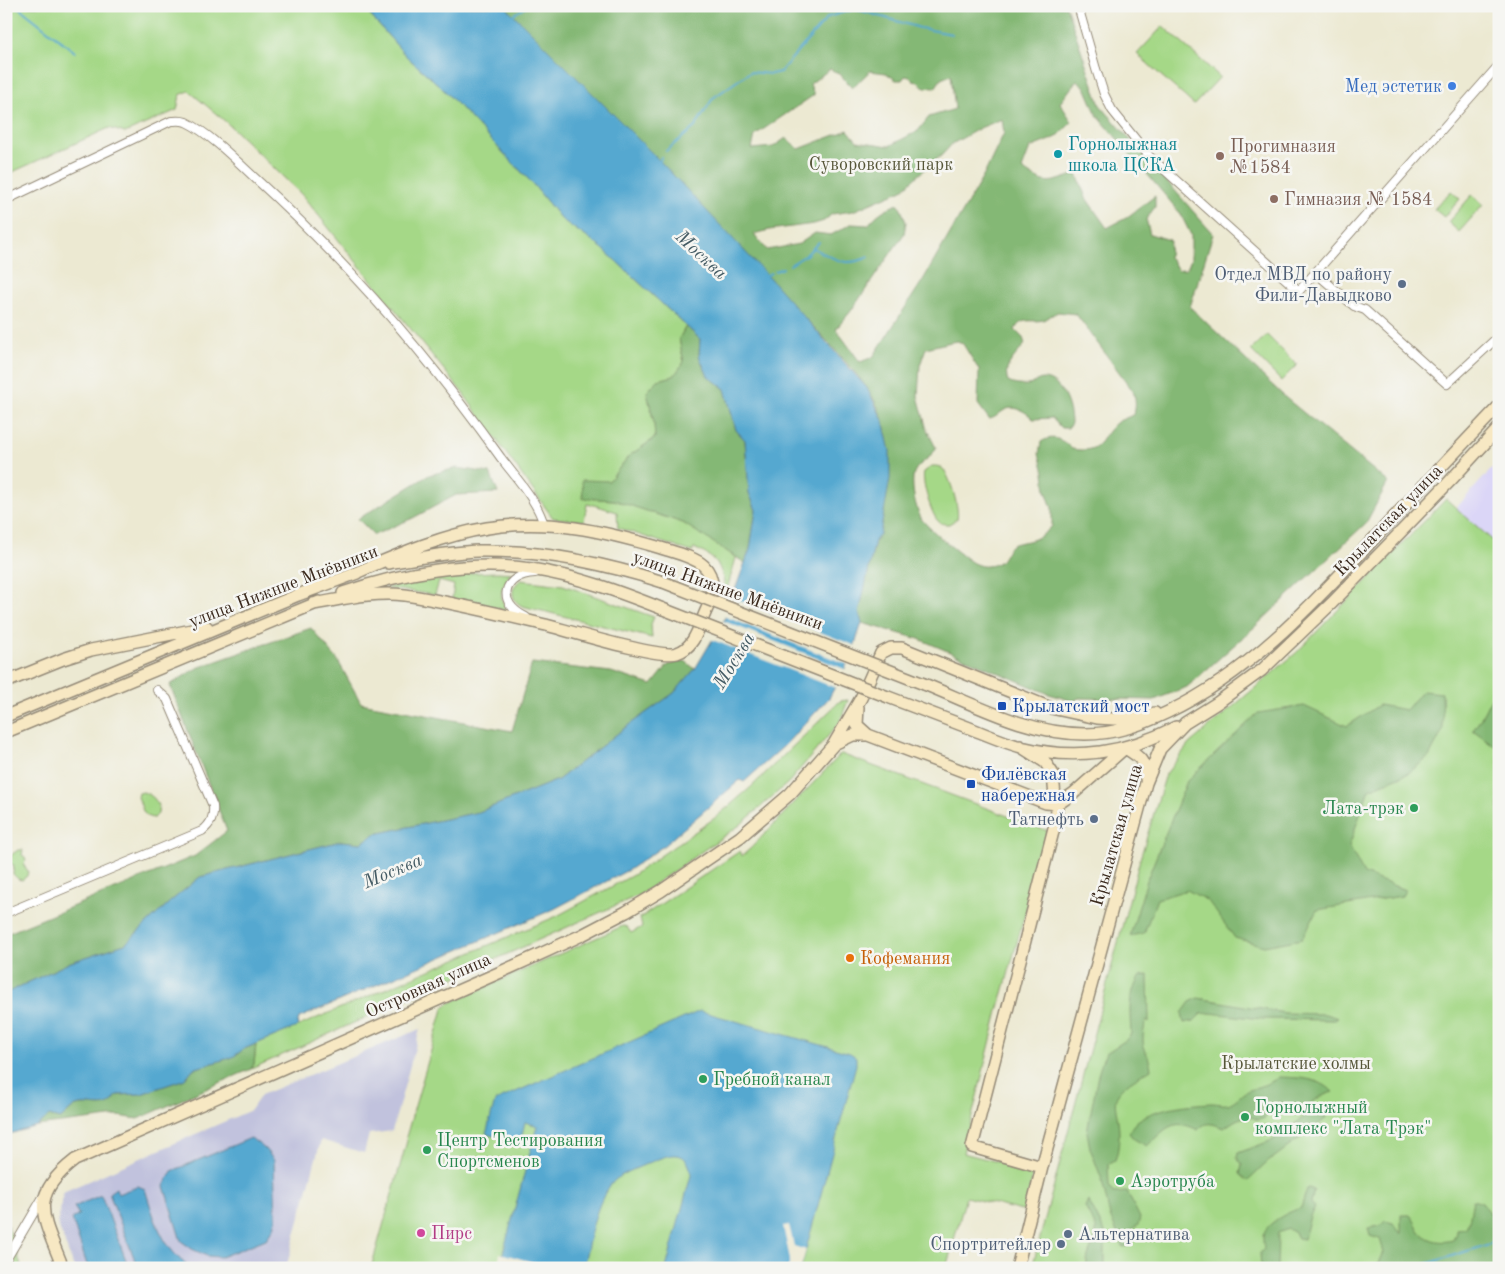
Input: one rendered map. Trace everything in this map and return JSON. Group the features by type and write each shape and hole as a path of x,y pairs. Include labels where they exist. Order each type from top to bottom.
{"main road":[{"name":"Крылатская улица","path":"1178,707 1207,692 1252,658 1322,593 1499,406"},
{"name":"Крылатская улица","path":"1017,1268 1042,1167 1146,782 1160,749 1185,723 1217,703 1262,670 1332,603 1450,482 1499,428"},
{"path":"313,604 362,596 404,595 670,655 686,649 693,640 711,601 712,590 711,580 704,565 684,556 616,535 571,526 503,526 461,533 406,551 351,575"},
{"name":"улица Нижние Мнёвники","path":"6,716 351,575 387,564 445,554 479,551 550,555 589,561 663,582 1036,728 1062,733 1115,732 1141,725 1178,707"},
{"name":"улица Нижние Мнёвники","path":"6,732 313,604 369,584 415,574 452,569 512,568 550,573 602,587 1020,746"},
{"path":"6,682 91,650 240,619"},
{"path":"1125,748 1074,793 1058,804 1046,803 868,735 857,725 857,710 880,653 890,648 902,648 1051,708 1097,718 1130,718 1178,707"},
{"path":"834,744 861,698"},
{"path":"1020,746 1065,754 1105,752 1156,738 1185,723"},
{"name":"Островная улица","path":"44,1194 54,1177 62,1169 95,1150 503,971 582,935 626,912 747,832 790,794 834,744 853,735 868,735"},
{"path":"1020,746 1045,762 1051,769 1055,797 1058,804 1055,824 1020,965 972,1147 1042,1167"},
{"path":"1125,748 1139,756 1143,761 1146,769 1146,782"},
{"path":"44,1194 43,1210 45,1219 62,1268"}],"street":[{"path":"1078,6 1104,94 1112,110 1149,156 1299,291 1499,65"},
{"path":"6,200 171,121 184,121 194,127 223,149 292,212 374,297 475,420 533,502 544,525"},
{"path":"1316,273 1354,306 1365,310 1447,384 1499,336"},
{"path":"543,625 512,608 506,593 512,580 530,574 550,573"},
{"path":"6,913 193,835 209,826 214,814 213,806 166,699 157,690"},
{"path":"50,1173 62,1169"},
{"path":"6,1260 44,1194"}],"shaded area":[{"path":"1499,461 1499,546 1456,508"},
{"path":"420,1029 392,1131 369,1134 364,1153 321,1140 286,1268 74,1268 58,1224 63,1192 251,1110 261,1095"}],"green space":[{"path":"6,6 362,6 407,57 440,86 532,183 561,219 602,248 686,326 679,339 684,362 674,376 658,380 647,392 654,423 655,438 629,456 609,481 583,498 614,500 683,523 723,548 736,558 726,593 721,570 709,556 694,548 692,552 618,528 617,512 587,504 584,521 553,518 462,392 302,195 226,122 189,91 180,95 177,110 125,133 109,128 6,175"},
{"name":"Суворовский парк","path":"505,6 1066,6 1100,105 1213,234 1190,307 1287,399 1388,482 1366,523 1187,687 1154,700 1079,698 1073,701 1049,694 919,639 862,623 859,613 875,541 880,534 886,496 889,459 888,441 877,406 867,388 827,341","holes":["830,69 840,74 852,88 870,71 886,73 896,80 902,80 905,76 910,77 913,81 918,82 924,87 935,88 941,79 951,75 955,109 929,117 918,131 889,146 857,141 848,130 799,149 786,138 773,147 752,149 755,135 814,95 810,84","1077,80 1085,87 1097,115 1180,213 1191,235 1191,259 1187,269 1178,270 1169,257 1170,240 1150,234 1146,219 1155,207 1155,196 1126,218 1107,228 1086,198 1077,174 1048,182 1037,179 1022,169 1030,148 1057,137 1072,122 1060,103","1002,119 1004,133 984,175 923,280 873,357 860,362 836,329 851,311 904,234 906,222 899,204 882,212 868,225 851,224 831,235 815,233 799,244 767,250 754,234 814,224 824,221 832,214 853,211 902,190 952,144 980,128","1058,312 1076,314 1133,391 1135,397 1134,414 1116,423 1098,444 1089,449 1072,449 1054,438 1041,442 1039,454 1044,472 1046,491 1052,508 1052,526 1036,539 1012,545 998,563 987,566 978,565 959,553 929,527 921,518 916,503 913,488 914,473 919,465 936,448 927,430 918,396 920,365 926,348 958,341 963,344 979,370 978,404 989,419 1007,409 1015,408 1027,413 1033,419 1052,418 1061,428 1068,428 1071,423 1071,417 1067,402 1055,384 1043,379 1029,385 1017,385 1008,382 1008,366 1025,344 1023,338 1015,330 1017,326 1024,321 1043,320"]},
{"path":"1163,26 1220,77 1194,105 1137,54"},
{"path":"1451,191 1460,199 1444,217 1434,209"},
{"path":"1472,195 1483,205 1459,232 1448,222"},
{"path":"686,326 700,339 699,356 708,376 725,389 736,430 745,440 749,493 756,510 750,549 745,563 683,523 614,500 583,498 582,480 609,481 629,456 655,438 654,423 647,392 658,380 674,376 684,362 679,339"},
{"path":"1267,335 1297,365 1281,381 1251,350"},
{"path":"932,466 938,466 943,469 949,478 954,493 958,515 957,519 949,524 943,524 938,521 932,512 927,497 923,476 924,472"},
{"path":"457,468 490,473 498,493 456,495 413,518 374,535 358,519 429,475"},
{"name":"Крылатские холмы","path":"1446,499 1499,546 1499,1268 1032,1268 1140,859 1166,774 1189,744 1296,653"},
{"path":"498,572 511,573 501,595 509,611 452,599 454,585 439,581 435,595 384,588 435,577"},
{"path":"521,580 563,585 654,617 651,624 652,638 522,606 515,600 513,593 515,586"},
{"path":"311,628 337,659 361,703 512,731 532,663 611,672 652,685 668,665 685,661 695,669 674,693 626,727 558,780 479,812 375,834 361,843 341,841 200,877 125,944 71,962 6,993 6,934 195,856 227,831 170,685 197,668"},
{"path":"1499,688 1499,749 1473,730 1491,698"},
{"path":"1422,691 1442,693 1443,730 1429,757 1407,774 1369,789 1349,846 1364,874 1405,890 1402,896 1317,910 1302,939 1264,946 1235,938 1208,901 1187,890 1157,899 1144,933 1130,936 1148,877 1187,781 1258,713 1304,706 1347,726 1379,705 1406,710"},
{"path":"848,700 840,722 789,782 740,825 639,895 251,1069 254,1064 256,1044 557,916 633,875 716,817 750,788 840,701"},
{"name":"Гребной канал","path":"841,754 1048,831 998,1011 963,1153 1026,1169 1031,1173 1032,1180 1024,1210 966,1197 946,1268 371,1268 407,1141 406,1137 443,1009 447,1004 623,926 627,927 631,933 642,927 640,918 740,851 742,856"},
{"path":"143,792 153,797 157,803 158,814 154,818 147,816 143,811 138,797 139,793"},
{"path":"18,850 23,850 22,855 26,861 23,864 28,871 27,876 22,880 13,874 14,865 9,864 11,855"},
{"path":"1148,975 1149,1022 1146,1020 1143,1039 1151,1069 1126,1085 1117,1095 1115,1103 1119,1131 1118,1146 1115,1160 1108,1164 1109,1186 1113,1193 1127,1192 1140,1218 1138,1225 1127,1234 1129,1246 1123,1247 1110,1216 1101,1177 1090,1148 1087,1132 1103,1059 1106,1053 1126,1040 1131,1034 1130,1004 1133,991 1140,976"},
{"path":"1198,998 1285,1013 1325,1014 1338,1018 1334,1020 1262,1019 1210,1013 1201,1014 1194,1021 1184,1023 1182,1013 1190,1002"},
{"path":"256,1044 254,1064 251,1069 138,1119 118,1116 37,1126 49,1116 60,1119 76,1106 104,1106 113,1101 117,1095 141,1094 185,1079 193,1069 233,1057 244,1049"},
{"path":"1279,1077 1315,1081 1333,1092 1303,1107 1279,1101 1265,1118 1258,1120 1244,1117 1224,1128 1207,1124 1198,1130 1189,1126 1175,1125 1165,1130 1147,1146 1134,1139 1129,1133 1142,1118 1153,1113 1178,1106 1212,1103 1228,1104 1247,1091 1267,1084"},
{"path":"1322,1109 1328,1112 1326,1119 1268,1162 1248,1181 1240,1174 1242,1165 1237,1158 1238,1153 1273,1140 1308,1114"},
{"path":"1309,1188 1314,1190 1311,1203 1315,1207 1310,1216 1304,1239 1298,1238 1294,1232 1288,1229 1278,1233 1277,1268 1261,1268 1260,1253 1264,1249 1263,1236 1265,1231 1279,1218 1301,1208"},
{"path":"1498,1194 1499,1268 1372,1268 1379,1263 1384,1252 1380,1239 1370,1236 1368,1228 1380,1226 1385,1221 1393,1223 1401,1234 1401,1215 1410,1215 1421,1233 1428,1238 1441,1241 1453,1240 1458,1229 1465,1228 1467,1224 1473,1200 1482,1203 1494,1217 1497,1216"},
{"path":"1088,1200 1105,1232 1105,1268 1086,1268 1088,1256 1096,1235 1096,1228 1085,1207"},
{"path":"6,1221 22,1268 6,1268"}],"water":[{"name":"Москва","path":"362,6 505,6 660,161 767,275 867,388 883,420 890,451 890,479 880,534 875,541 859,613 862,623 850,659 829,698 784,746 744,782 740,780 662,847 630,869 554,909 299,1018 297,1027 244,1049 233,1057 193,1069 185,1079 141,1094 117,1095 113,1101 104,1106 76,1106 60,1119 49,1116 37,1126 6,1135 6,993 71,962 125,944 200,877 341,841 361,843 375,834 479,812 558,780 626,727 674,693 695,669 724,620 750,549 756,510 749,493 745,440 736,430 725,389 708,376 699,356 700,339 602,248 561,219 532,183 440,86 407,57"},
{"name":"Гребной канал","path":"700,1011 850,1053 856,1057 856,1065 801,1268 666,1268 691,1175 689,1165 685,1159 674,1155 666,1156 629,1171 612,1183 599,1205 583,1268 499,1268 537,1126 525,1122 520,1143 486,1134 495,1101"},
{"path":"251,1138 265,1149 274,1160 276,1219 274,1228 266,1239 221,1257 207,1256 181,1241 164,1186 172,1171"},
{"path":"138,1186 145,1189 156,1223 166,1243 191,1268 138,1268 109,1193 116,1188 118,1194"},
{"path":"101,1195 129,1268 88,1268 72,1219 79,1215 74,1207"}],"pier":[{"path":"730,597 856,646 849,665 723,616"},
{"path":"721,620 847,670 838,689 710,639"},
{"path":"789,1225 794,1246 806,1250 801,1268 788,1268 790,1259 783,1226"},
{"path":"500,1253 554,1268 532,1268 499,1259"}],"waterway":[{"path":"17,6 75,52"},
{"path":"513,15 527,6"},
{"path":"666,151 695,127 713,98 750,72 771,74 780,72 828,17 855,9 920,28 952,34"},
{"path":"660,161 661,157"},
{"path":"790,265 806,255 819,242"},
{"path":"813,248 834,259 846,262 869,257"},
{"path":"775,271 783,268"},
{"path":"767,275 771,273"},
{"path":"1414,1268 1499,1241"}],"place":[{"name":"Мед эстетик","path":"1452,86"},
{"name":"Горнолыжная школа ЦСКА","path":"1058,154"},
{"name":"Прогимназия №1584","path":"1220,156"},
{"name":"Гимназия № 1584","path":"1274,199"},
{"name":"Отдел МВД по району Фили-Давыдково","path":"1402,284"},
{"name":"Крылатский мост","path":"1002,706"},
{"name":"Филёвская набережная","path":"971,784"},
{"name":"Лата-трэк","path":"1414,808"},
{"name":"Татнефть","path":"1094,819"},
{"name":"Кофемания","path":"850,958"},
{"name":"Гребной канал","path":"703,1079"},
{"name":"Горнолыжный комплекс \"Лата Трэк\"","path":"1245,1117"},
{"name":"Центр Тестирования Спортсменов","path":"427,1150"},
{"name":"Аэротруба","path":"1120,1181"},
{"name":"Пирс","path":"421,1233"},
{"name":"Альтернатива","path":"1068,1234"},
{"name":"Спортритейлер","path":"1061,1244"}]}
